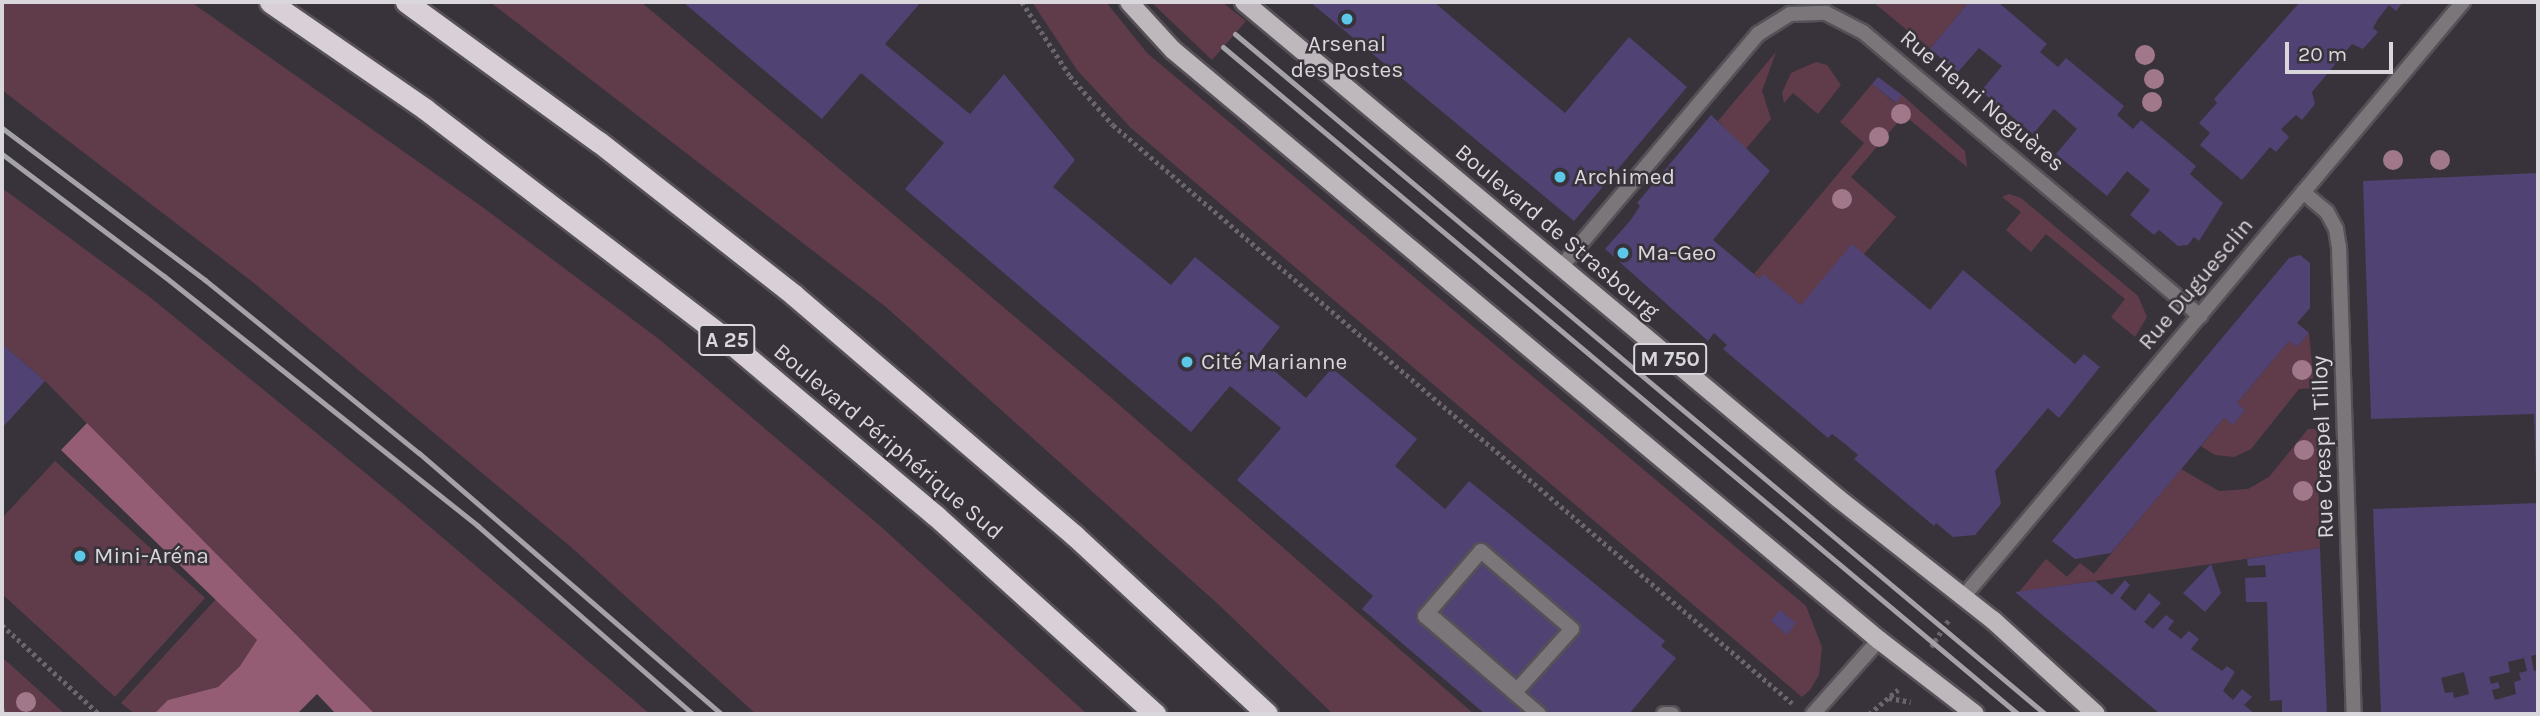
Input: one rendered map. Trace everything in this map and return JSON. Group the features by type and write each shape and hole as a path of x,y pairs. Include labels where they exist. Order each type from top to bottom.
{"highway":[{"name":"Boulevard Périphérique Sud","path":"270,2 468,140 721,335 935,514 1155,714"},
{"path":"405,2 599,142 794,295 1074,535 1267,714"}],"main road":[{"path":"1129,2 1173,50 1879,640 1975,714"},
{"name":"Boulevard de Strasbourg","path":"1244,2 1839,499 1964,596 2096,714"}],"street":[{"name":"Rue Duguesclin","path":"1964,596 2463,2"},
{"name":"Rue Henri Noguères","path":"1561,267 1758,34 1790,14 1826,13 1863,32 2200,316"},
{"name":"Rue Crespel Tilloy","path":"2303,192 2327,212 2336,229 2339,247 2354,714"},
{"path":"1435,619 1517,690 1572,629 1481,551 1425,616 1539,714"},
{"path":"1813,714 1879,640"},
{"path":"1664,714 1672,714"}],"path":[{"path":"1022,2 1076,84 1114,125 1795,705"},
{"path":"1917,670 1964,596"},
{"path":"2,625 5,631 99,714"},
{"path":"1869,714 1888,698 1915,705"},
{"path":"2,709 5,714"}],"shaded area":[{"path":"2,2 191,2 481,206 660,340 879,525 1087,714 756,714 571,547 254,283 2,90"},
{"path":"490,2 641,2 1109,396 1474,714 1333,714 1218,604 886,307"},
{"path":"1032,2 1106,2 1147,53 1806,606 1822,647 1819,675 1810,690 1802,697 1131,128 1077,70"},
{"path":"1151,2 1222,2 1246,21 1212,60"},
{"path":"1873,2 1969,2 1930,49"},
{"path":"1776,52 1762,91 1771,119 1745,150 1718,121"},
{"path":"1816,62 1827,65 1841,85 1818,114 1793,93 1784,103 1782,93 1791,73"},
{"path":"1872,84 1895,103 1902,95 1965,151 1967,167 1904,115 1851,177 1896,217 1864,254 1801,305 1763,275 1760,279 1754,274 1864,143 1840,122"},
{"path":"2,188 151,298 396,498 650,714 375,714 45,381 2,344"},
{"path":"2009,194 2021,198 2138,296 2147,317 2135,337 2111,317 2125,299 2046,234 2031,252 2006,230 2021,212 2002,197"},
{"path":"2309,333 2314,388 2299,389 2251,449 2234,457 2215,455 2201,446 2224,418 2233,424 2237,403 2289,341 2297,347"},
{"path":"87,423 375,714 336,714 317,694 297,714 154,714 168,700 218,687 240,666 257,640 61,450"},
{"path":"2308,429 2317,429 2320,548 2019,592 2046,559 2067,577 2080,563 2094,574 2181,469 2219,491 2248,489 2269,477"},
{"name":"Mini-Aréna","path":"55,461 205,598 115,697 2,594 2,518"},
{"path":"216,599 257,640 240,666 218,687 168,700 154,714 135,714 121,703"},
{"path":"2,657 65,714 2,714"}],"building":[{"name":"Cité Marianne","path":"683,2 921,2 885,44 970,114 1004,74 1075,160 1053,187 1171,285 1195,257 1280,327 1257,356 1306,398 1332,368 1417,439 1395,466 1445,509 1469,481 1665,641 1661,646 1676,658 1629,714 1485,714 1362,609 1373,596 1237,480 1281,428 1230,386 1191,432 905,189 944,143 861,73 822,119"},
{"path":"1310,2 1434,2 1565,113 1629,37 1687,87 1574,221"},
{"path":"1969,2 1998,2 2047,44 2040,52 2058,67 2066,58 2124,106 2117,115 2133,129 2141,120 2196,166 2190,174 2223,203 2199,241 2194,237 2188,245 2178,246 2159,230 2154,235 2130,215 2150,190 2127,171 2107,196 2056,154 2077,129 2054,109 2033,134 1981,91 2002,66 1979,48 1958,72 1930,49"},
{"path":"2300,2 2403,2 2396,11 2389,5 2373,28 2378,32 2363,49 2352,44 2312,92 2315,104 2302,120 2296,115 2281,129 2289,137 2276,152 2270,147 2242,180 2200,145 2210,133 2199,123 2217,103 2214,99"},
{"path":"1878,77 1902,95 1896,103 1872,84"},
{"path":"1711,115 1770,171 1713,240 1760,279 1763,274 1801,305 1852,244 1930,310 1963,270 2075,364 2084,354 2100,367 2059,418 2048,408 1995,471 2001,504 1975,535 1953,537 1936,523 1934,526 1854,459 1858,455 1844,443 1832,434 1828,438 1723,349 1727,345 1714,333 1708,341 1605,249 1630,221 1640,206 1637,203"},
{"path":"2538,173 2536,477 2534,414 2371,419 2363,181"},
{"path":"2300,255 2310,263 2310,308 2297,323 2309,333 2297,347 2289,341 2237,403 2245,410 2233,425 2224,418 2111,553 2075,559 2052,541 2289,258"},
{"path":"2,344 45,381 2,428"},
{"path":"2538,503 2538,654 2531,656 2534,671 2538,670 2538,714 2381,714 2373,509","holes":["2524,658 2527,671 2519,673 2521,680 2514,682 2516,694 2495,700 2492,690 2500,688 2498,682 2491,684 2489,677 2510,672 2508,662","2464,672 2469,694 2454,698 2453,692 2445,693 2441,678"]},
{"path":"2320,548 2327,714 2282,714 2282,700 2270,701 2267,602 2246,602 2245,578 2266,577 2265,565 2248,566 2247,559"},
{"path":"2211,564 2221,593 2205,612 2183,593"},
{"path":"2125,580 2130,585 2120,598 2135,611 2149,593 2161,603 2144,622 2153,629 2166,615 2174,621 2168,629 2181,639 2189,631 2199,639 2191,649 2222,671 2227,666 2235,672 2223,691 2233,700 2242,689 2252,697 2244,705 2255,714 2160,714 2015,592 2095,581 2112,595"},
{"path":"1780,610 1796,623 1787,635 1771,621"}],"railway":[{"path":"1235,34 2045,714"},
{"path":"1223,47 2018,714"},
{"path":"2,128 205,280 419,453 721,714"},
{"path":"2,154 164,276 478,526 693,714"}],"place":[{"name":"Arsenal des Postes","path":"1347,19"},
{"name":"Archimed","path":"1560,177"},
{"name":"Ma-Geo","path":"1623,253"},
{"name":"Cité Marianne","path":"1187,362"},
{"name":"Mini-Aréna","path":"80,556"}]}
